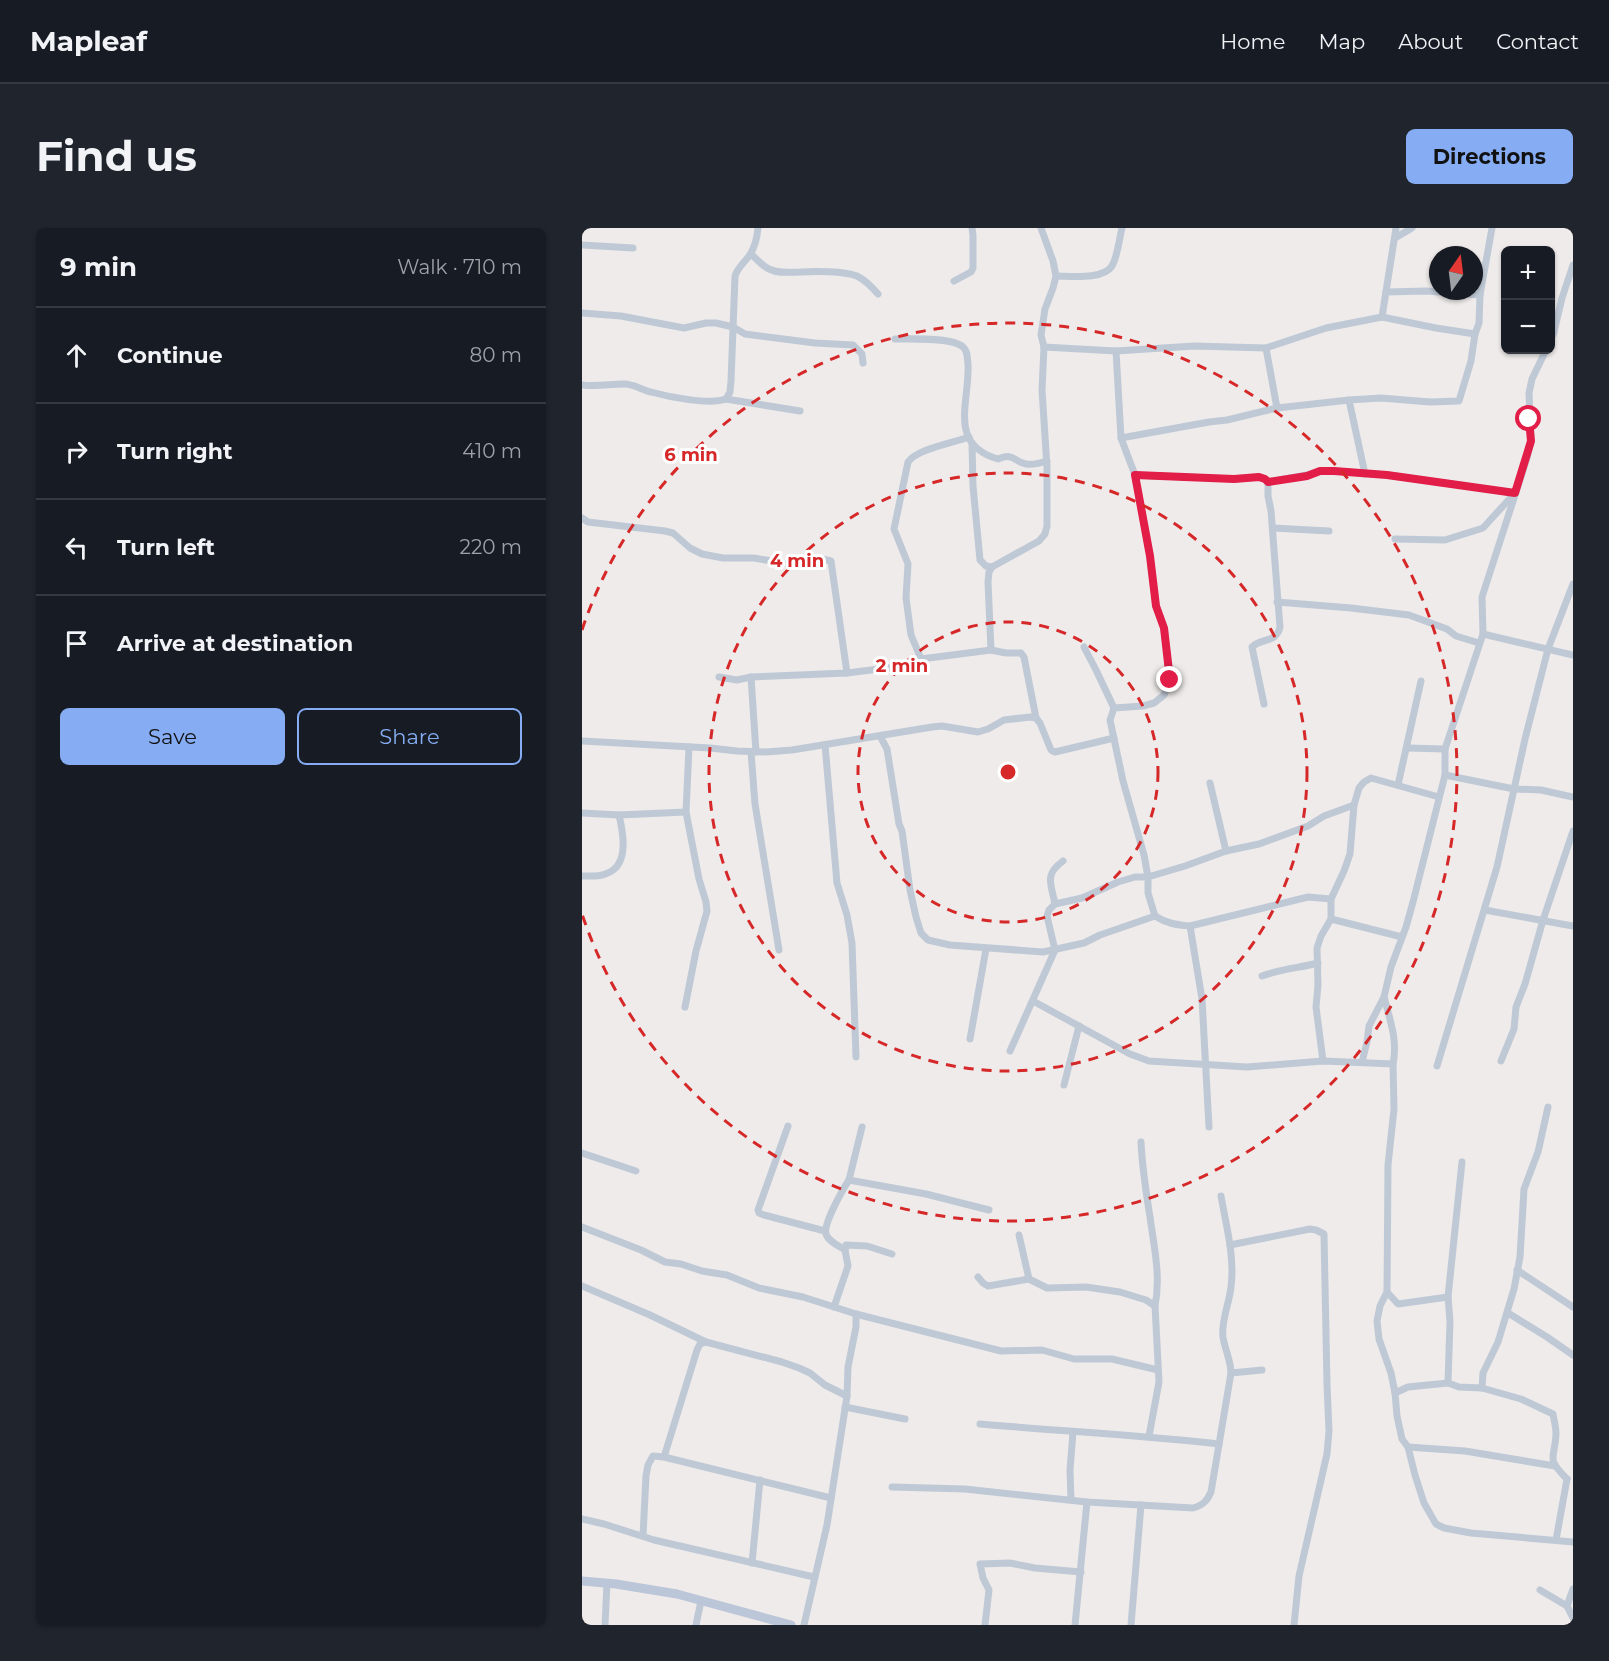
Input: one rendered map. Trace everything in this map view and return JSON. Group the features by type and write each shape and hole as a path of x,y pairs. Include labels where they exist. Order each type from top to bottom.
{"street":[{"path":"726,399 730,392 735,276 738,268 751,254 758,228"},
{"path":"954,281 971,272 973,268 972,228"},
{"path":"992,651 989,572 992,567 1039,541 1046,534 1047,526 1047,461 1042,390 1044,347 1041,323 1056,276 1041,228"},
{"path":"1056,276 1094,276 1106,272 1114,259 1122,228"},
{"path":"1382,317 1396,228"},
{"path":"1395,238 1412,228"},
{"path":"1483,277 1491,228"},
{"path":"582,245 633,248"},
{"path":"751,254 767,269 778,272 851,274 867,282 878,294"},
{"path":"1555,324 1573,266"},
{"path":"1386,291 1429,291"},
{"path":"1121,438 1227,420 1277,408 1349,400 1381,398 1430,402 1459,401 1479,323 1480,300"},
{"path":"582,314 621,316 684,328 716,323 733,327 745,334 815,343 854,345 862,354 863,363"},
{"path":"1044,347 1116,351 1194,346 1266,348 1326,328 1382,317 1475,334"},
{"path":"895,339 936,340 964,347 967,354 969,379 964,417 965,429 971,440 984,453 998,459 1010,456 1023,464 1047,461"},
{"path":"1266,348 1277,408"},
{"path":"1114,708 1154,703 1164,695 1170,680 1164,628 1156,606 1150,556 1135,475 1121,438 1116,351"},
{"path":"1362,1062 1369,1026 1384,997 1391,967 1413,902 1445,774 1445,749 1483,634 1482,597 1531,441 1529,393 1532,379 1544,354"},
{"path":"582,385 626,384 649,392 690,399 715,402 726,399 800,411"},
{"path":"1349,400 1365,474"},
{"path":"971,440 980,560 986,566 992,567"},
{"path":"921,659 911,634 906,598 908,564 895,535 894,521 910,458 922,452 971,440"},
{"path":"1135,475 1259,477 1268,482 1307,476 1320,471 1387,475 1515,493"},
{"path":"1264,704 1252,647 1275,638 1280,627 1268,482"},
{"path":"1395,539 1445,540 1483,528 1515,493"},
{"path":"582,518 588,522 673,533 690,548 702,554 723,558 754,558 788,564 822,559 831,561 847,673"},
{"path":"1273,528 1329,531"},
{"path":"1437,1066 1497,867 1530,717 1548,649 1573,584"},
{"path":"1277,602 1409,615 1447,629 1456,636 1479,643"},
{"path":"1483,634 1573,655"},
{"path":"1083,647 1114,708 1110,720 1123,781 1144,855 1148,893 1155,916 1176,925 1190,926 1308,897 1331,899"},
{"path":"719,677 737,680 751,677 847,673 895,667 921,659 992,651 1021,653 1024,657 1036,718 1051,750 1054,752 1114,738"},
{"path":"751,677 755,804 779,950"},
{"path":"1398,785 1421,681"},
{"path":"582,741 754,752 792,750 942,726 978,732 1004,720 1036,718"},
{"path":"880,736 887,749 910,890 921,933 928,940 986,949 1043,952 1084,943 1155,916"},
{"path":"825,745 837,883 847,915 852,943 856,1057"},
{"path":"685,1007 707,911 686,812 689,747"},
{"path":"1407,748 1445,749"},
{"path":"1445,774 1514,789 1541,790 1573,797"},
{"path":"1323,1061 1316,1007 1317,948 1331,920 1331,899 1350,854 1354,805 1359,788 1371,778 1439,797"},
{"path":"1210,783 1226,851"},
{"path":"1010,1051 1055,950 1047,916 1048,910 1055,904 1082,897 1135,877 1148,877 1226,851 1259,844 1308,826 1324,816 1354,805"},
{"path":"582,813 619,815 686,812"},
{"path":"582,876 599,876 612,872 622,857 623,831 619,815"},
{"path":"1501,1061 1514,1029 1516,1007 1573,831"},
{"path":"1055,904 1050,874 1053,868 1063,861"},
{"path":"1485,910 1573,926"},
{"path":"1331,920 1402,937"},
{"path":"1190,926 1202,999 1209,1127"},
{"path":"970,1039 986,949"},
{"path":"1262,976 1318,963"},
{"path":"1384,997 1395,1039 1394,1109 1388,1165 1387,1292 1380,1306 1377,1321 1379,1339 1391,1373 1402,1439 1408,1447 1425,1503 1436,1524 1444,1528 1471,1533 1573,1542"},
{"path":"1033,1001 1130,1054 1149,1061 1247,1067 1323,1061 1393,1064"},
{"path":"1064,1085 1079,1026"},
{"path":"1482,1388 1483,1373 1498,1342 1508,1313 1522,1241 1524,1189 1538,1152 1548,1107"},
{"path":"788,1126 758,1210 759,1213 825,1231"},
{"path":"844,1250 830,1240 825,1231 849,1180 862,1127"},
{"path":"1141,1142 1146,1196 1157,1266 1158,1292 1155,1306 1157,1396 1149,1436"},
{"path":"582,1153 636,1171"},
{"path":"1448,1383 1450,1322 1448,1297 1462,1162"},
{"path":"849,1180 926,1194 989,1210"},
{"path":"892,1486 965,1489 1087,1502 1193,1508 1207,1500 1211,1492 1231,1373 1229,1356 1223,1338 1223,1325 1232,1286 1230,1245 1221,1196"},
{"path":"582,1227 665,1262 727,1275 759,1288 803,1297 856,1314 1001,1351 1042,1350 1074,1359 1112,1359 1158,1370"},
{"path":"1230,1245 1310,1229 1324,1234 1329,1431 1327,1454 1299,1576 1294,1625"},
{"path":"1019,1235 1029,1279"},
{"path":"834,1307 848,1266 844,1250 846,1245 867,1246 892,1254"},
{"path":"1517,1270 1573,1307"},
{"path":"978,1277 988,1286 1029,1279 1047,1288 1086,1287 1120,1292 1146,1300 1155,1306"},
{"path":"582,1286 706,1341 799,1368 847,1396"},
{"path":"1387,1292 1398,1304 1448,1297"},
{"path":"1508,1313 1573,1355"},
{"path":"804,1625 827,1525 847,1396 848,1367 856,1327 856,1314"},
{"path":"664,1457 697,1350 700,1344 706,1341"},
{"path":"1231,1373 1262,1370"},
{"path":"1395,1393 1408,1387 1448,1383 1459,1387 1482,1388 1521,1399 1553,1414 1556,1434 1552,1454 1555,1466"},
{"path":"845,1407 905,1419"},
{"path":"980,1424 1149,1436 1219,1444"},
{"path":"1071,1500 1070,1470 1073,1432"},
{"path":"1408,1447 1465,1451 1555,1466 1570,1478 1556,1540"},
{"path":"643,1536 648,1465 653,1456 831,1498"},
{"path":"752,1563 760,1480"},
{"path":"1075,1625 1087,1502"},
{"path":"1131,1625 1142,1505"},
{"path":"582,1519 654,1540 814,1577"},
{"path":"986,1625 989,1590 980,1564 1010,1563 1035,1568 1081,1572"},
{"path":"582,1581 677,1594 763,1622 791,1625"},
{"path":"605,1625 607,1583"},
{"path":"1567,1606 1573,1589"},
{"path":"1540,1590 1567,1606 1573,1618"},
{"path":"696,1625 701,1601"}],"route":[{"path":"1170,680 1164,628 1156,606 1150,556 1135,475 1234,479 1259,477 1268,482 1307,476 1320,471 1334,471 1387,475 1515,493 1531,441 1529,419"}]}
